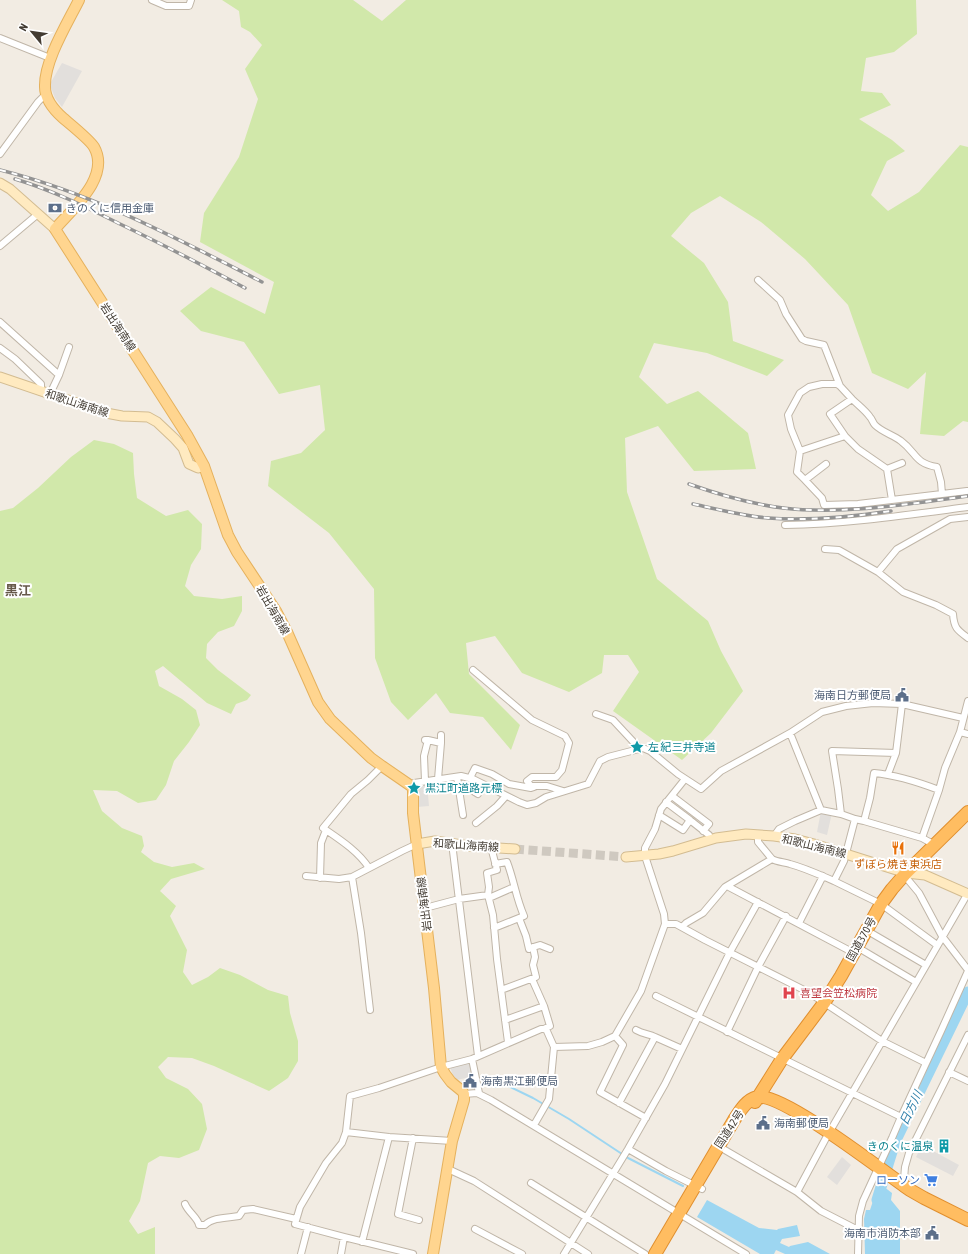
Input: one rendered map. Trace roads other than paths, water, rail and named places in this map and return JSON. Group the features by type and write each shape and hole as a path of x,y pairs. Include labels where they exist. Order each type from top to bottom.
{"highway":[{"name":"国道370号","path":"745,1111 758,1097 782,1059 824,1003 881,904 892,889 905,874 968,812"},
{"name":"国道370号","path":"770,1078 766,1087 766,1093 777,1102"},
{"name":"国道370号","path":"745,1111 749,1098 770,1078"},
{"name":"国道42号","path":"758,1097 766,1097 810,1118 828,1135"},
{"name":"国道42号","path":"665,1254 683,1215 721,1148 745,1111 762,1104 767,1104 828,1135 899,1185 968,1220"},
{"name":"国道42号","path":"899,1185 920,1203 968,1227"},
{"name":"国道42号","path":"655,1254 683,1215"}],"main road":[{"path":"0,183 10,189 55,229 89,190 95,178 98,168 93,147 56,112 47,96 45,89 46,70 50,58 79,0"},
{"name":"岩出海南線","path":"55,229 187,435 204,466 228,535 237,552 276,611 318,702 330,719 382,766 411,786 441,1067"},
{"name":"和歌山海南線","path":"0,377 106,413 122,416 148,417 157,422 183,448 189,464 198,468 204,466"},
{"name":"和歌山海南線","path":"626,858 674,851 716,838 746,834 774,836 801,841 846,854 905,874 925,875 968,893"},
{"name":"和歌山海南線","path":"417,844 435,841 469,846 515,849"},
{"path":"433,1254 452,1141 463,1104 464,1094 462,1090 448,1078 441,1067"}],"street":[{"path":"152,0 166,6 189,6 191,0"},
{"path":"0,38 50,58"},
{"path":"0,154 38,102 47,96"},
{"path":"0,246 38,214"},
{"path":"758,280 780,300 786,314 802,339 824,345 840,386 875,424 887,434 901,441 919,460 928,465 938,467 942,494"},
{"path":"0,322 59,375"},
{"path":"0,348 15,359 41,384 46,393 59,375 69,347"},
{"path":"840,386 837,384 822,384 808,387 800,393 788,415 791,428 800,451 797,472 822,498 824,505 858,504 968,492"},
{"path":"852,399 830,414 845,436 858,449 887,469 892,500"},
{"path":"800,451 845,436"},
{"path":"887,469 902,463"},
{"path":"805,480 826,464"},
{"path":"785,525 816,525 968,507"},
{"path":"878,572 897,549 912,542 950,519 968,517"},
{"path":"825,549 839,550 878,572 903,592 936,604 953,614 954,625 968,638"},
{"path":"473,670 532,720 565,736 569,742 562,770 556,776 532,777 527,781 531,786 546,786 563,791"},
{"path":"922,838 940,790 945,768 960,732 968,701"},
{"path":"411,786 414,783 438,779 458,777 470,778 527,805 536,803 546,796 588,784 600,761 608,757 643,748 650,751 678,774 701,789 721,771 790,733 822,712 846,706 873,703 902,704 964,718"},
{"path":"888,774 896,753 902,704"},
{"path":"596,714 613,720 640,749"},
{"path":"960,732 968,734"},
{"path":"790,733 821,810"},
{"path":"438,779 442,735"},
{"path":"425,782 424,756 426,740 441,743"},
{"path":"841,814 832,751 896,753"},
{"path":"369,868 353,851 323,828 351,794 382,766"},
{"path":"470,778 475,768 492,774 509,784 531,788 538,786"},
{"path":"864,821 874,773 888,774 940,790"},
{"path":"458,777 463,815"},
{"path":"554,1047 588,1046 615,1036 641,990 665,924 664,914 645,856 644,848 655,829 659,815 666,802 685,779"},
{"path":"459,787 470,789 478,794"},
{"path":"476,823 497,806 506,796"},
{"path":"672,796 709,824 703,831"},
{"path":"666,802 708,835 710,840"},
{"path":"774,836 780,829 821,810 898,830 922,838 935,845"},
{"path":"659,815 683,830 690,820"},
{"path":"834,881 846,854 855,819"},
{"path":"320,878 321,843 326,830"},
{"path":"758,835 758,842 772,859 788,863 823,876 881,904 937,945"},
{"path":"452,843 479,1093"},
{"path":"306,876 339,879 352,877 417,844"},
{"path":"491,847 497,870 487,873 489,897 508,1042"},
{"path":"682,927 703,913 725,887 772,859"},
{"path":"494,928 524,916 507,862 495,864"},
{"path":"858,1254 860,1207 878,1171 968,970 942,936 919,893 905,874"},
{"path":"799,924 823,876"},
{"path":"352,877 361,933 370,1010"},
{"path":"727,886 799,924 855,950 916,982"},
{"path":"425,908 458,899 489,897 514,888"},
{"path":"797,1192 828,1135 968,893"},
{"path":"564,1254 628,1149 665,1084 730,952 758,902"},
{"path":"727,1032 758,967 786,916"},
{"path":"501,990 536,977 533,965 536,957 519,918"},
{"path":"665,924 676,924 808,992 882,1042 926,1063"},
{"path":"866,930 926,965"},
{"path":"531,948 540,945 550,949"},
{"path":"413,1254 391,1252 362,1242 295,1224 296,1219 304,1200 326,1163 342,1143 346,1132 350,1096 475,1057 541,1028 544,1029 550,1026 544,1006 532,979"},
{"path":"656,996 901,1117"},
{"path":"505,1020 544,1006"},
{"path":"534,1125 549,1099 554,1047 546,1029 544,1029"},
{"path":"636,1030 644,1034 649,1034 682,1050"},
{"path":"899,1185 904,1179 904,1167 909,1153 968,1035"},
{"path":"615,1036 623,1045 600,1092 646,1118"},
{"path":"619,1103 655,1037"},
{"path":"950,1072 968,1081"},
{"path":"464,1094 479,1093 746,1254"},
{"path":"346,1132 389,1137 452,1141"},
{"path":"362,1242 389,1137"},
{"path":"413,1138 398,1214 419,1220"},
{"path":"721,1148 797,1192 821,1211 858,1230"},
{"path":"628,1149 699,1187"},
{"path":"448,1169 474,1181 588,1254"},
{"path":"530,1183 645,1254"},
{"path":"185,1204 188,1210 199,1222 199,1226 215,1220 239,1216 243,1210 253,1209 296,1219"},
{"path":"301,1254 308,1227"},
{"path":"474,1229 522,1254"},
{"path":"341,1254 344,1237"}],"water":[{"path":"879,1183 892,1193 891,1200 900,1211 900,1254 865,1254 864,1219 866,1210 870,1210"},
{"path":"707,1200 759,1228 777,1230 797,1225 800,1236 782,1239 780,1243 789,1247 808,1242 830,1254 785,1254 776,1250 774,1254 760,1254 697,1217"}],"waterway":[{"name":"日方川","path":"877,1200 895,1142 968,992"},
{"path":"496,1087 506,1085 533,1098 569,1119 628,1158 683,1186"}],"tunnel":[{"path":"515,849 626,857"}],"railway":[{"path":"0,170 68,191 134,218 262,282"},
{"path":"15,179 42,188 82,205 245,288"},
{"path":"689,484 747,502 805,510 876,508 968,496"},
{"path":"693,504 749,516 784,519 830,518 891,511"}],"place":[{"name":"きのくに信用金庫","path":"55,208"},
{"name":"海南日方郵便局","path":"902,695"},
{"name":"左 紀三井寺道","path":"637,747"},
{"name":"黒江町道路元標","path":"414,788"},
{"name":"ずぼら焼き東浜店","path":"898,848"},
{"name":"喜望会笠松病院","path":"789,993"},
{"name":"海南黒江郵便局","path":"470,1081"},
{"name":"海南郵便局","path":"763,1123"},
{"name":"きのくに温泉","path":"944,1146"},
{"name":"ローソン","path":"931,1180"},
{"name":"海南市消防本部","path":"932,1233"}],"district":[{"name":"黒江","path":"18,590"}]}
